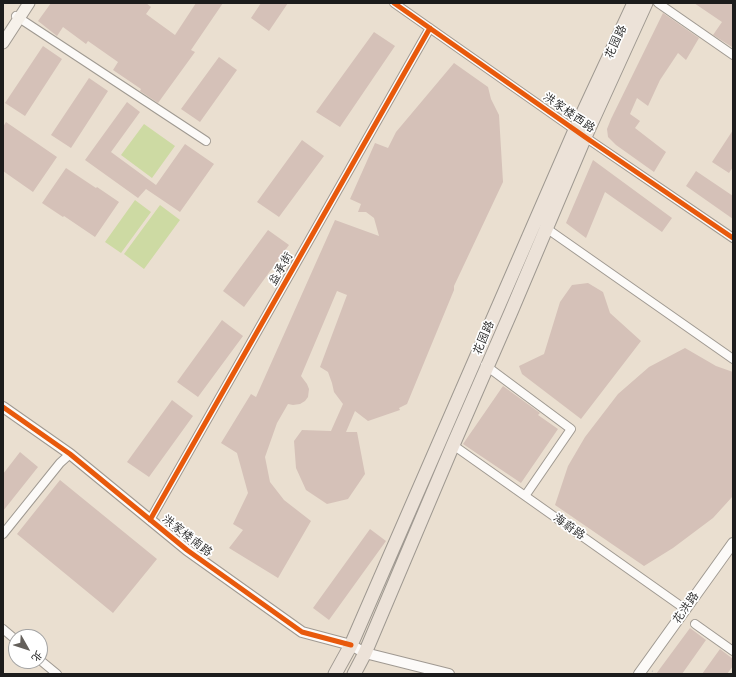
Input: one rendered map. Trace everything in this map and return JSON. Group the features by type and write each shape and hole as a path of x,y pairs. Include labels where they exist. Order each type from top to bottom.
{"main road":[{"path":"3,43 24,3"},
{"path":"3,35 29,3"},
{"name":"花园路","path":"354,674 366,652 546,228 580,134 634,3"},
{"name":"花园路","path":"335,674 351,645 476,358 580,134 646,3"}],"street":[{"name":"洪家楼西路","path":"394,3 580,134 733,238"},
{"path":"658,3 733,55"},
{"path":"18,17 206,141"},
{"name":"益承街","path":"150,520 430,28"},
{"path":"546,228 733,359"},
{"path":"476,358 571,429 524,496"},
{"name":"洪家楼南路","path":"3,406 70,454 187,550 302,632 351,645 366,652 449,674"},
{"name":"海蔚路","path":"453,445 685,609"},
{"path":"3,534 60,463 70,454"},
{"name":"花洪路","path":"639,674 733,543"},
{"path":"695,624 733,651"},
{"path":"48,667 57,674"}],"path":[{"path":"650,674 652,671 657,674"}],"green space":[{"path":"144,124 175,146 152,178 121,155"},
{"path":"135,200 151,212 121,253 105,242"},
{"path":"160,205 180,220 144,269 124,254"}],"building":[{"path":"51,3 146,3 151,7 146,14 175,35 196,3 223,3 191,50 195,52 158,103 140,91 141,89 113,70 118,62 88,41 86,44 63,27 57,36 38,21"},
{"path":"261,3 288,3 269,31 251,18"},
{"path":"694,3 733,3 732,47 713,35 722,22"},
{"path":"663,13 699,38 686,60 678,53 660,80 648,106 637,98 630,114 640,121 635,128 666,152 654,172 616,145 608,137 607,129"},
{"path":"374,32 395,46 340,127 316,112"},
{"path":"43,46 62,59 25,116 5,103"},
{"path":"219,57 237,70 200,122 181,109"},
{"path":"454,63 488,87 491,99 499,115 503,182 454,286 454,290 407,404 399,408 400,410 368,421 355,411 346,432 357,432 365,474 348,499 327,504 306,490 296,468 294,441 302,430 331,431 343,404 334,392 328,372 320,367 347,295 337,291 301,376 309,389 308,397 300,404 288,404 277,423 265,457 270,482 284,500 311,521 278,578 229,548 243,530 233,524 248,493 237,453 221,443 251,394 256,397 335,220 379,236 374,218 366,212 358,212 361,204 350,199 375,143 388,148 396,132"},
{"path":"89,78 108,91 71,148 51,135"},
{"path":"127,102 140,112 111,152 156,185 185,144 214,164 180,212 146,189 138,198 85,160"},
{"path":"6,122 57,157 33,192 3,171 3,127"},
{"path":"733,130 733,167 729,173 712,162"},
{"path":"302,140 324,156 279,217 257,202"},
{"path":"593,160 672,218 662,232 605,192 586,238 566,223"},
{"path":"66,168 119,202 95,237 42,203"},
{"path":"696,171 733,196 733,219 686,186"},
{"path":"268,230 289,245 244,307 223,291"},
{"path":"588,283 603,292 610,313 641,341 581,419 522,374 519,366 544,354 560,302 572,285"},
{"path":"222,320 243,336 198,397 177,382"},
{"path":"685,348 716,366 733,372 733,496 713,518 673,548 644,566 555,505 568,466 585,437 618,394 649,367"},
{"path":"503,386 540,413 538,415 558,429 521,483 463,444"},
{"path":"172,400 193,416 149,477 127,462"},
{"path":"20,452 38,467 3,511 3,474"},
{"path":"60,480 157,559 113,613 17,534"},
{"path":"370,529 386,541 329,620 313,608"},
{"path":"690,628 706,640 682,674 656,674"},
{"path":"720,649 733,659 733,666 727,674 702,674"}],"cycle path":[{"path":"394,3 585,137 733,238"},
{"path":"150,520 430,28"},
{"path":"3,407 70,454 187,550 302,632 351,645"}]}
